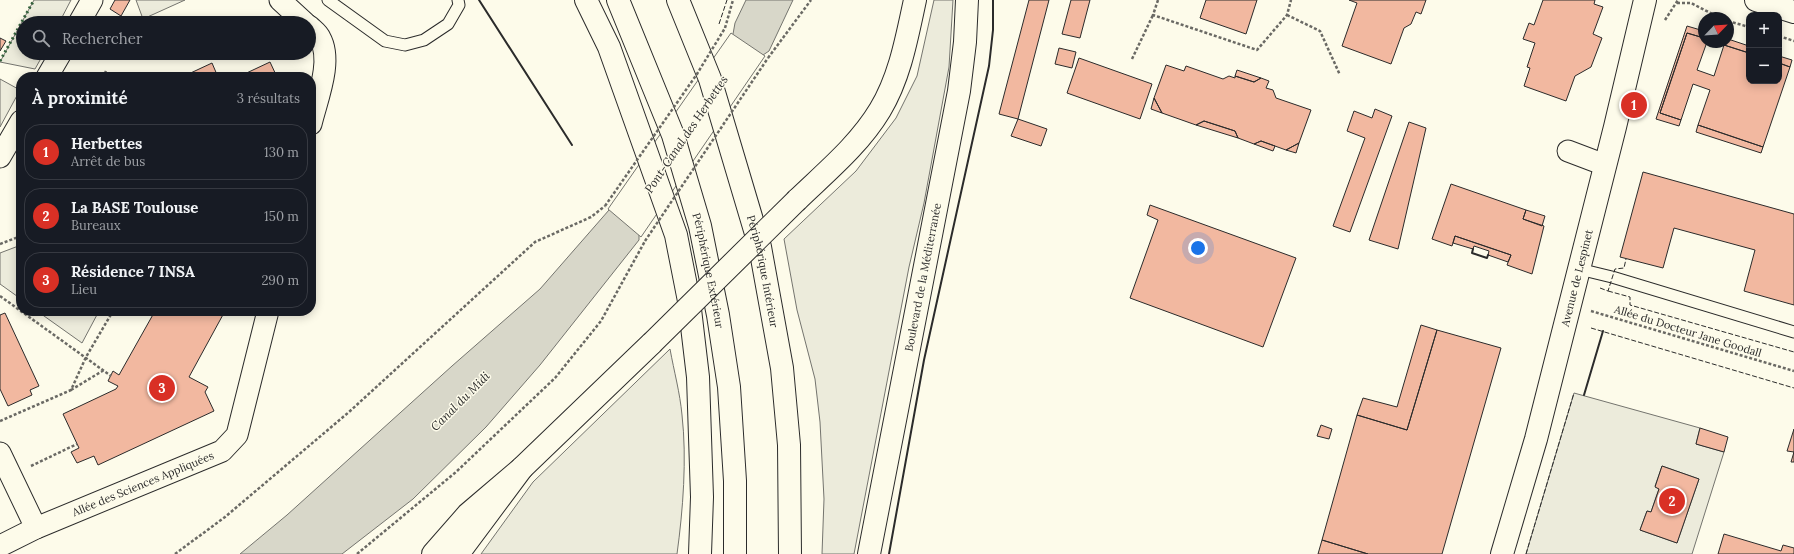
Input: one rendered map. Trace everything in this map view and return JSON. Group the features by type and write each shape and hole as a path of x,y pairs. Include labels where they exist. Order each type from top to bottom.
{"main road":[{"path":"586,0 609,47 676,235 689,302 698,377 702,497 700,554"},
{"name":"Périphérique Extérieur","path":"618,0 673,135 700,226 718,315 729,387 736,480 735,554"},
{"name":"Périphérique Intérieur","path":"678,0 710,79 760,247 782,368 789,445 790,554"},
{"path":"433,554 468,514 522,468 652,343 840,159 860,137 880,110 895,77 915,0"},
{"name":"Boulevard de la Méditerranée","path":"870,554 959,91 965,42 967,0"},
{"name":"Avenue de Lespinet","path":"1502,554 1536,439 1645,0"},
{"path":"1756,0 1794,12"},
{"path":"458,554 522,468"}],"street":[{"path":"83,16 92,0"},
{"path":"280,0 297,16"},
{"path":"316,33 320,37 325,51 325,68 316,104"},
{"path":"50,72 57,60"},
{"path":"0,156 16,129"},
{"path":"1568,151 1605,164"},
{"name":"Allée des Sciences Appliquées","path":"0,546 36,528 222,451 237,435 267,316"},
{"path":"0,453 36,528"}],"lane":[{"path":"328,0 385,41 405,45 424,40 448,24 459,5 458,0"},
{"path":"1579,269 1794,332"}],"path":[{"path":"175,554 225,517 349,412 535,242 591,217 605,206 697,74 725,28 733,0"},
{"path":"357,554 456,472 555,378 601,321 646,241 768,58 811,0"},
{"path":"1132,59 1153,15 1158,0"},
{"path":"1153,15 1257,50 1287,15 1292,0"},
{"path":"1677,1 1690,3 1708,12"},
{"path":"1287,15 1320,31 1340,75"},
{"path":"1734,23 1746,26"},
{"path":"1782,37 1794,41"},
{"path":"0,244 16,238"},
{"path":"0,296 16,307"},
{"name":"Allée du Docteur Jane Goodall","path":"1584,308 1794,371"},
{"path":"28,316 111,376"},
{"path":"70,390 86,357 110,316"},
{"path":"0,421 70,390 104,370"},
{"path":"11,476 77,444"}],"shaded area":[{"path":"34,0 71,0 63,16 25,16"},
{"path":"136,0 185,0 150,16 142,16"},
{"path":"934,0 953,0 949,67 924,203 909,267 854,554 822,554 824,499 820,422 815,379 797,310 784,239 856,171 896,118 917,76"},
{"path":"16,33 16,60 40,60 35,69 0,62"},
{"path":"0,79 16,88 16,97 0,127"},
{"path":"16,247 16,295 0,284 0,253"},
{"path":"44,316 96,316 82,343"},
{"path":"670,349 681,407 684,449 683,502 677,554 481,554 533,482"},
{"path":"1574,393 1700,428 1696,444 1724,452 1692,554 1526,554","holes":["1662,466 1699,479 1677,543 1640,530 1647,511 1651,512 1659,489 1655,486"]}],"water":[{"name":"Canal du Midi","path":"746,0 793,0 769,51 763,55 639,235 639,240 540,365 486,427 413,499 342,554 240,554 287,515 540,289 609,210 733,34 735,23"}],"pier":[{"name":"Pont-Canal des Herbettes","path":"731,33 765,56 641,237 608,209"}],"building":[{"path":"115,0 130,0 121,16 110,9"},
{"path":"1029,0 1049,0 1018,119 999,114"},
{"path":"1071,0 1090,0 1080,38 1062,34"},
{"path":"1206,0 1257,0 1246,34 1200,18"},
{"path":"1349,0 1426,0 1421,14 1416,12 1411,24 1404,28 1391,64 1342,46 1357,3"},
{"path":"1543,0 1595,0 1594,4 1603,7 1593,34 1602,38 1591,67 1575,76 1566,101 1524,86 1530,68 1527,67 1535,43 1523,39 1529,23 1534,25"},
{"path":"1687,26 1698,29 1698,36 1687,33 1660,113 1681,120 1679,126 1656,119"},
{"path":"1687,33 1698,36 1698,48 1705,48 1697,70 1714,76 1723,48 1733,48 1746,52 1746,84 1782,84 1782,64 1790,67 1763,147 1698,125 1710,90 1693,84 1681,120 1660,113"},
{"path":"0,38 6,41 0,51"},
{"path":"1734,41 1746,45 1746,52 1733,48"},
{"path":"1059,48 1076,52 1072,68 1055,64"},
{"path":"1782,57 1792,60 1790,67 1782,64"},
{"path":"1079,58 1152,84 1140,119 1067,93"},
{"path":"270,62 275,72 249,72"},
{"path":"212,63 216,72 193,72"},
{"path":"1166,65 1184,71 1186,66 1223,79 1229,76 1235,78 1235,76 1254,82 1261,78 1269,81 1266,88 1273,90 1276,98 1311,110 1299,143 1286,150 1261,141 1254,144 1238,138 1235,131 1204,121 1196,125 1162,113 1154,98"},
{"path":"1237,70 1261,78 1254,82 1235,76"},
{"path":"1154,98 1162,113 1151,109"},
{"path":"1375,109 1392,116 1350,232 1333,226 1365,138 1347,131 1354,111 1372,118"},
{"path":"1018,119 1047,129 1041,146 1011,136"},
{"path":"1204,121 1235,131 1238,138 1196,125"},
{"path":"1409,122 1426,128 1398,249 1369,240"},
{"path":"1698,125 1763,147 1761,153 1696,132"},
{"path":"1261,141 1275,146 1273,151 1254,144"},
{"path":"1299,143 1296,153 1286,150"},
{"path":"1643,172 1794,214 1794,305 1744,291 1755,250 1674,228 1663,268 1620,257"},
{"path":"1451,184 1526,210 1523,219 1544,226 1532,274 1507,265 1511,255 1455,236 1452,246 1432,239"},
{"path":"1150,205 1296,258 1263,347 1130,298 1158,220 1147,215"},
{"path":"1526,210 1545,216 1542,226 1523,219"},
{"path":"1455,236 1511,255 1508,262 1488,255 1489,251 1474,246 1473,249 1453,243"},
{"path":"5,313 39,386 30,390 32,395 8,406 0,389 0,315"},
{"path":"152,316 222,316 189,377 208,387 205,392 214,411 98,465 94,456 77,463 71,452 79,448 63,414 116,389 118,386 108,381 113,371 119,375"},
{"path":"1421,325 1437,330 1407,430 1357,415 1363,398 1397,407"},
{"path":"1437,330 1501,348 1442,554 1368,554 1322,540 1357,415 1407,430"},
{"path":"1321,425 1332,429 1329,439 1317,436"},
{"path":"1700,428 1728,437 1724,452 1696,444"},
{"path":"1794,429 1794,452 1787,451"},
{"path":"1794,452 1794,462 1791,462"},
{"path":"1662,466 1699,479 1677,543 1640,530 1647,511 1651,512 1659,489 1655,487"},
{"path":"1724,534 1781,551 1783,545 1794,548 1794,554 1718,554"},
{"path":"1322,540 1368,554 1318,554"}],"hedge":[{"path":"25,16 34,0"},
{"path":"0,61 16,32"}],"fence":[{"path":"719,24 727,0"},
{"path":"1600,288 1608,291 1615,269 1624,268 1626,259"},
{"path":"1608,291 1630,297 1630,305 1794,352"},
{"path":"1591,328 1794,388"},
{"path":"1526,554 1574,393"}],"wall":[{"path":"479,0 572,145"},
{"path":"889,554 924,360 989,66 993,30 993,0"},
{"path":"1473,249 1472,253 1487,258 1488,255"},
{"path":"1584,395 1603,331"}],"place":[{"name":"Herbettes","path":"1634,105"},
{"name":"Résidence 7 INSA","path":"162,388"},
{"name":"La BASE Toulouse","path":"1672,501"}]}
